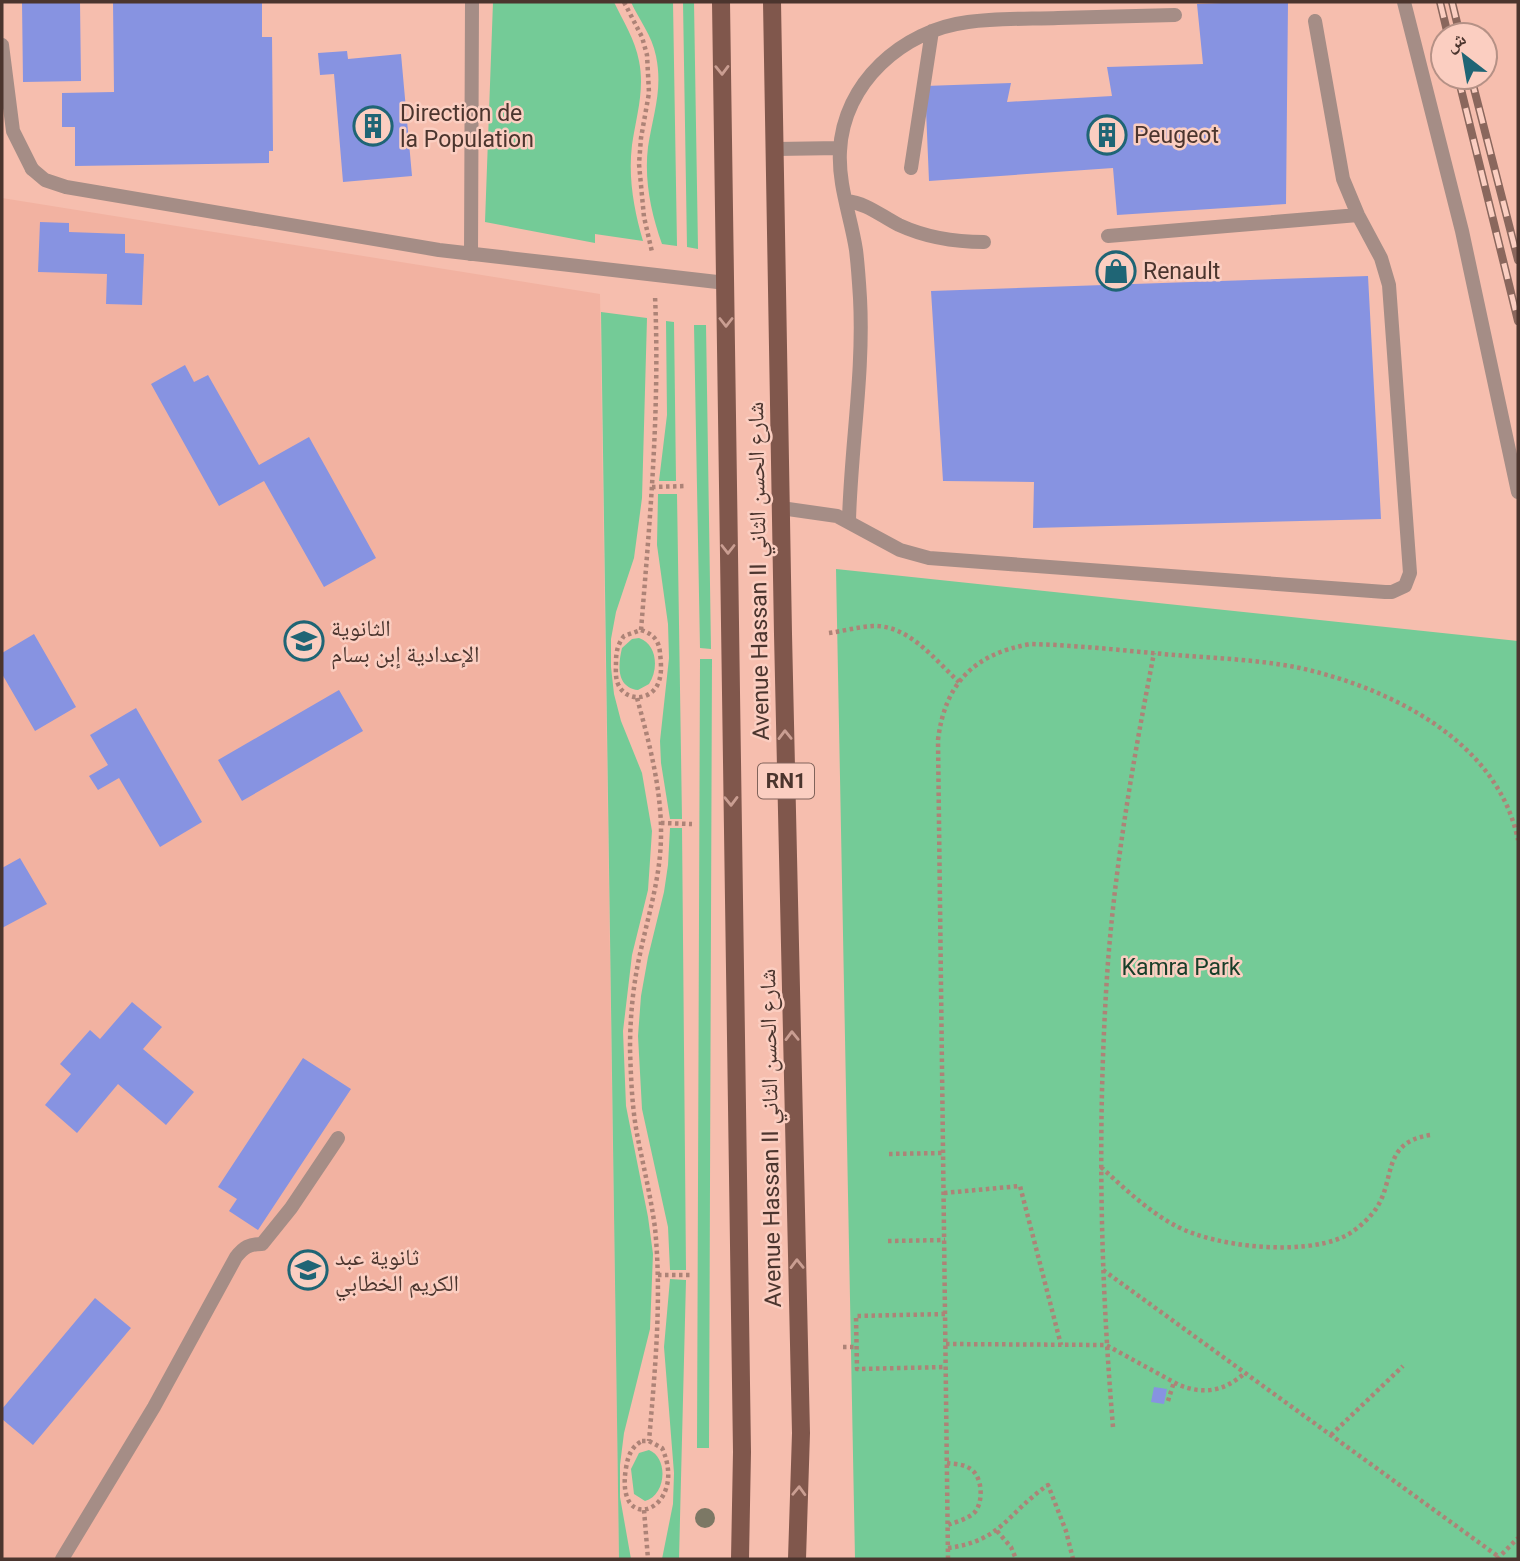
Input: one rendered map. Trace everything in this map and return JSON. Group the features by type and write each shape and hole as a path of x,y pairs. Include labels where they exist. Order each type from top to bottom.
{"main road":[{"name":"Avenue Hassan II شارع الحسن الثاني","path":"720,2 742,1452 740,1559"},
{"name":"Avenue Hassan II شارع الحسن الثاني","path":"772,2 801,1433 797,1559"}],"street":[{"path":"471,254 472,2"},
{"path":"1404,2 1462,231 1518,492"},
{"path":"849,520 861,346 856,251 841,175 840,148 856,93 868,77 897,51 932,31 967,22 1175,15"},
{"path":"781,508 826,513 849,520 900,550 929,558 1385,592 1399,590 1405,586 1410,573 1390,293 1381,258 1343,179 1315,22"},
{"path":"911,168 932,31"},
{"path":"2,45 13,131 32,169 45,180 66,187 471,254 726,283"},
{"path":"776,149 840,148"},
{"path":"846,201 862,204 917,233 939,239 984,242"},
{"path":"1108,236 1358,215"},
{"path":"62,1559 154,1407 236,1257 243,1248 251,1244 262,1244 291,1208 338,1138"}],"path":[{"path":"624,2 648,55 649,93 639,164 644,217 651,242 654,275 658,388 640,630"},
{"path":"652,487 687,486"},
{"path":"829,634 872,626 899,630 911,637 959,682"},
{"path":"640,630 649,633 660,646 660,676 656,689 644,697 636,698 629,696 619,686 616,652 624,636 640,630"},
{"path":"948,1559 938,740 948,699 959,682 973,667 990,655 1010,647 1030,644 1154,653 1297,668 1328,675 1388,697 1463,746 1497,786 1518,840"},
{"path":"1113,1427 1102,1270 1100,1167 1108,960 1134,755 1154,653"},
{"path":"636,698 653,763 661,823 661,854 639,958 632,1002 630,1047 637,1137 654,1226 658,1275 658,1316 649,1441"},
{"path":"661,823 692,824"},
{"path":"1100,1167 1136,1199 1179,1227 1227,1242 1258,1246 1296,1246 1342,1238 1360,1226 1374,1212 1384,1194 1396,1153 1411,1140 1430,1135"},
{"path":"889,1154 943,1153"},
{"path":"944,1193 1020,1186 1061,1345"},
{"path":"888,1241 945,1240"},
{"path":"1102,1270 1498,1558 1518,1538"},
{"path":"658,1275 692,1275"},
{"path":"945,1314 856,1316 858,1369 946,1367"},
{"path":"946,1344 1106,1345 1174,1382 1192,1390 1206,1392 1233,1384 1245,1373"},
{"path":"843,1347 857,1347"},
{"path":"1331,1435 1404,1366"},
{"path":"1168,1401 1174,1382"},
{"path":"649,1441 662,1448 665,1454 667,1479 660,1502 645,1510 633,1506 629,1501 625,1476 631,1450 636,1444 649,1441"},
{"path":"947,1463 970,1468 977,1475 979,1485 976,1511 948,1525"},
{"path":"948,1548 974,1543 997,1531 1025,1502 1048,1485 1066,1531 1073,1559"},
{"path":"645,1510 648,1559"},
{"path":"997,1531 1011,1547 1016,1559"}],"shaded area":[{"path":"2,198 600,294 619,1559 2,1559"}],"green space":[{"path":"493,2 614,2 635,45 641,72 632,145 631,182 643,241 595,234 595,243 485,222"},
{"path":"631,2 673,2 677,246 662,244 649,196 647,159 658,91 658,68 652,41"},
{"path":"683,2 694,2 698,249 687,247"},
{"path":"601,312 647,318 642,498 634,558 616,612 611,639 614,694 621,721 642,773 652,831 648,890 632,955 623,1031 626,1106 653,1254 650,1329 624,1433 620,1465 620,1497 631,1559 619,1559"},
{"path":"666,321 674,322 676,481 659,481 667,415"},
{"path":"694,325 706,325 711,649 700,648"},
{"path":"658,494 677,494 682,819 670,819 661,763 660,741 669,658 668,624 657,545"},
{"name":"Kamra Park","path":"836,569 1518,641 1518,1559 855,1559"},
{"path":"639,638 650,646 655,664 649,684 638,690 626,685 622,680 620,661 622,648 632,639"},
{"path":"700,659 712,659 709,1448 697,1448"},
{"path":"670,828 682,828 686,1270 670,1270 668,1227 642,1109 638,1036 648,957 664,892"},
{"path":"670,1279 686,1280 679,1559 662,1559 673,1504 674,1473 664,1347"},
{"path":"649,1450 660,1461 662,1477 657,1492 645,1501 634,1494 631,1469 639,1453"}],"building":[{"path":"22,2 80,2 81,81 23,82"},
{"path":"113,2 262,2 262,37 272,37 273,151 269,151 269,163 75,166 75,127 62,127 62,93 114,92"},
{"name":"Peugeot","path":"1288,2 1286,204 1117,215 1113,168 929,181 925,86 1011,83 1007,102 1112,96 1107,67 1203,64 1197,4"},
{"name":"Direction de la Population","path":"347,51 348,59 401,54 412,176 343,182 334,74 320,75 318,53"},
{"path":"40,222 69,223 69,232 125,234 125,253 144,254 142,305 106,304 107,274 38,272"},
{"path":"1368,276 1381,519 1033,528 1034,482 943,481 931,291"},
{"path":"185,365 194,382 208,375 259,465 309,437 376,558 324,587 264,481 219,506 151,384"},
{"path":"34,634 76,707 35,731 2,674 2,653"},
{"path":"339,690 363,731 242,801 218,760"},
{"path":"136,708 202,822 160,847 119,778 98,790 89,776 108,765 90,735"},
{"path":"20,858 47,904 2,928 2,868"},
{"path":"132,1002 162,1027 143,1049 194,1092 166,1125 118,1084 77,1133 45,1105 71,1074 60,1064 90,1030 100,1039"},
{"path":"303,1058 351,1089 258,1230 229,1211 237,1199 218,1187"},
{"path":"95,1298 131,1328 33,1445 2,1419 2,1409"},
{"path":"1154,1387 1167,1389 1164,1404 1151,1402"}],"railway":[{"path":"1440,2 1445,21"},
{"path":"1452,2 1457,21"},
{"path":"1461,91 1518,321"},
{"path":"1475,91 1518,260"}],"place":[{"name":"Direction de la Population","path":"373,126"},
{"name":"Peugeot","path":"1107,135"},
{"name":"Renault","path":"1116,271"},
{"name":"الثانوية الإعدادية إبن بسام","path":"304,641"},
{"name":"ثانوية عبد الكريم الخطابي","path":"308,1270"}]}
